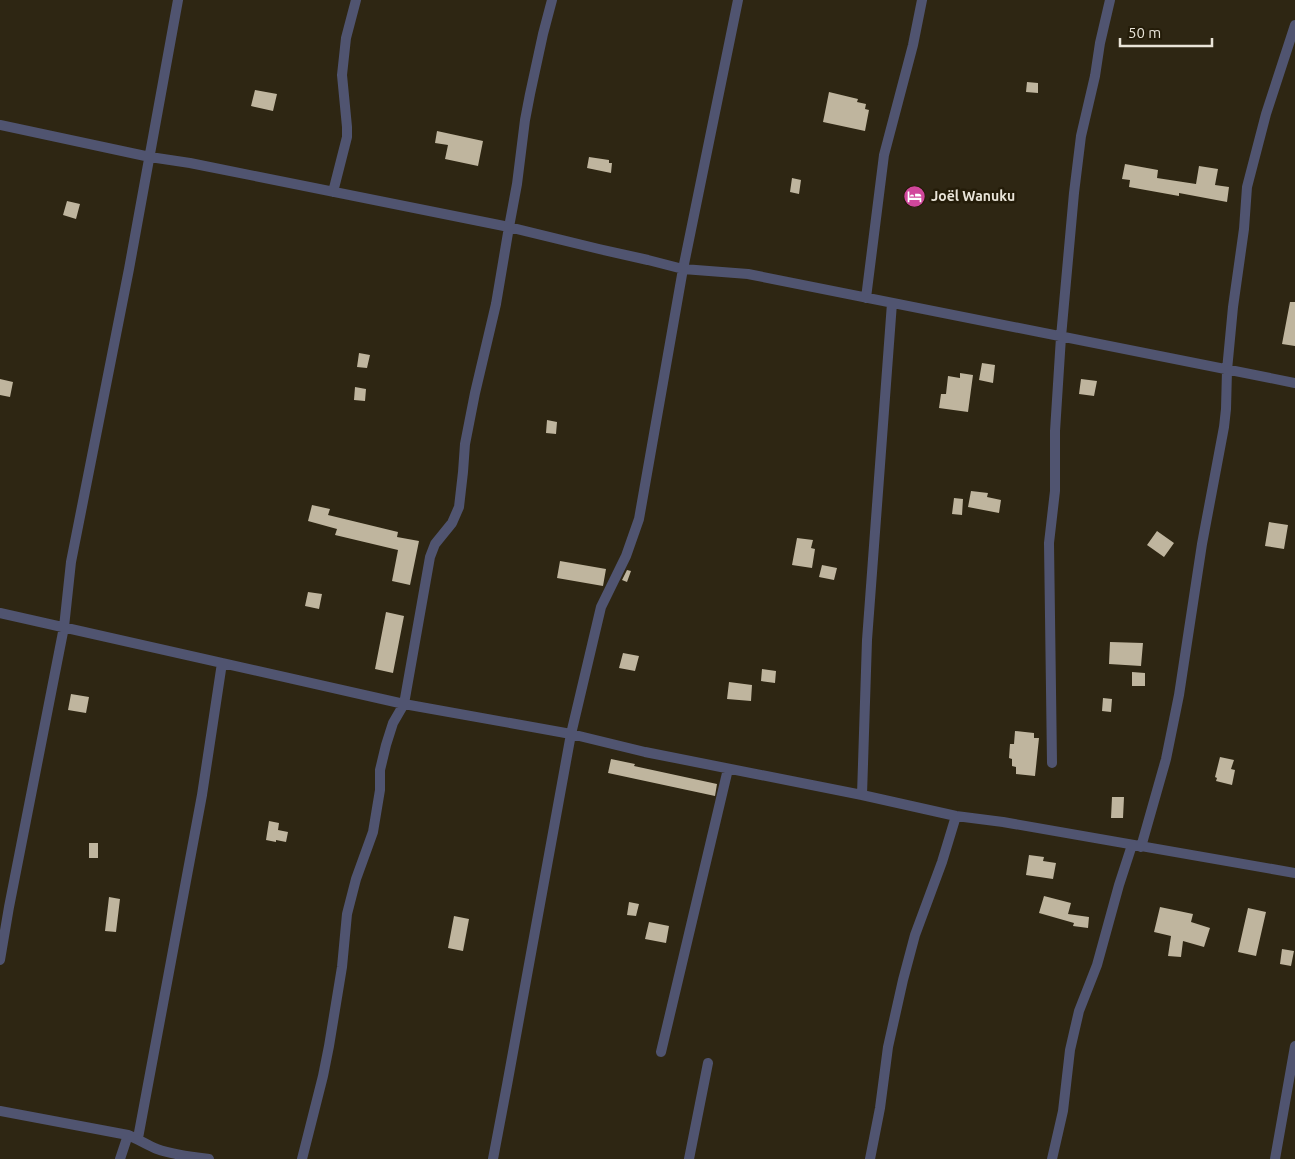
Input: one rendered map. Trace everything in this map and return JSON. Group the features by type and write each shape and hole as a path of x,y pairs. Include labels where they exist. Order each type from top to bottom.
{"street":[{"path":"0,960 64,627 71,562 129,269 178,0"},
{"path":"333,192 347,137 342,75 346,38 356,0"},
{"path":"302,1159 328,1054 342,967 347,914 356,879 374,832 380,790 380,770 386,745 393,723 404,704 430,556 435,544 452,522 459,507 465,444 496,304 517,184 525,120 552,0"},
{"path":"493,1159 571,734 600,607 626,556 638,519 683,269 738,0"},
{"path":"866,298 884,155 913,45 922,0"},
{"path":"1052,763 1049,543 1055,490 1055,432 1061,337 1081,136 1110,0"},
{"path":"1052,1159 1063,1111 1070,1050 1079,1011 1097,965 1119,885 1137,846 1166,759 1180,695 1202,544 1224,427 1227,370 1233,307 1244,229 1246,187 1266,114 1295,25"},
{"path":"0,125 150,157 190,163 509,227 683,269 748,274 1295,383"},
{"path":"862,795 867,640 892,303"},
{"path":"0,613 404,704 571,734 644,752 862,795 956,816 1003,822 1295,873"},
{"path":"120,1159 133,1137 202,795 222,663"},
{"path":"661,1052 728,769"},
{"path":"870,1159 890,1040 903,980 915,935 942,862 956,816"},
{"path":"1275,1159 1295,1046"},
{"path":"689,1159 708,1063"},
{"path":"0,1111 133,1137 156,1148 181,1155 209,1159"}],"building":[{"path":"1027,82 1038,83 1038,93 1026,92"},
{"path":"255,90 277,94 273,111 251,106"},
{"path":"829,92 858,99 857,102 866,104 865,109 869,110 865,131 823,122"},
{"path":"437,131 483,141 478,166 445,159 448,145 435,143"},
{"path":"589,157 609,160 609,163 612,163 611,173 587,168"},
{"path":"1125,164 1158,170 1157,178 1196,184 1199,166 1218,169 1215,185 1229,187 1227,202 1179,193 1179,196 1129,187 1130,180 1122,179"},
{"path":"792,178 801,180 799,194 790,192"},
{"path":"67,201 80,204 76,219 63,215"},
{"path":"1290,302 1295,302 1295,346 1282,344"},
{"path":"359,353 370,355 367,368 357,367"},
{"path":"982,363 995,365 993,383 979,380"},
{"path":"960,373 973,375 968,412 939,408 941,394 946,394 948,376 960,378"},
{"path":"0,379 13,382 10,397 0,395"},
{"path":"1081,379 1097,381 1094,396 1079,394"},
{"path":"355,387 366,389 365,401 354,400"},
{"path":"547,420 557,422 556,434 546,433"},
{"path":"971,491 988,493 987,497 1001,500 999,513 968,507"},
{"path":"954,498 963,499 962,515 952,514"},
{"path":"312,505 330,509 328,515 398,532 397,537 419,541 410,585 392,581 398,550 335,535 337,529 308,521"},
{"path":"1269,522 1288,525 1284,549 1265,546"},
{"path":"1157,531 1174,543 1164,557 1147,545"},
{"path":"797,538 813,540 811,548 815,549 812,568 792,565"},
{"path":"560,561 606,569 603,586 557,578"},
{"path":"822,565 837,568 834,580 819,577"},
{"path":"627,570 631,571 627,582 622,580"},
{"path":"308,592 322,594 319,609 305,606"},
{"path":"386,612 404,616 393,673 375,669"},
{"path":"1110,642 1143,643 1141,666 1109,664"},
{"path":"623,653 639,656 635,671 619,668"},
{"path":"762,669 776,671 775,683 761,681"},
{"path":"1132,672 1145,673 1145,686 1132,686"},
{"path":"729,682 752,685 751,701 727,699"},
{"path":"71,694 89,697 86,713 68,710"},
{"path":"1103,698 1112,699 1111,712 1102,711"},
{"path":"1015,731 1034,733 1034,738 1039,738 1035,776 1016,774 1016,767 1012,766 1012,759 1009,758 1010,744 1014,744"},
{"path":"1220,757 1234,760 1231,769 1235,770 1232,785 1216,781 1217,778 1215,777"},
{"path":"611,759 635,764 634,766 717,784 715,796 608,773"},
{"path":"1112,797 1124,797 1123,818 1111,818"},
{"path":"269,821 279,823 278,830 288,832 286,842 266,840"},
{"path":"89,843 98,843 98,858 89,858"},
{"path":"1029,855 1044,857 1043,861 1056,863 1053,879 1026,875"},
{"path":"1044,896 1071,903 1068,914 1089,917 1088,928 1073,926 1074,923 1039,913"},
{"path":"109,897 120,899 116,932 105,931"},
{"path":"629,902 639,904 636,916 627,915"},
{"path":"1160,907 1193,914 1191,922 1210,928 1204,947 1183,941 1181,957 1168,956 1171,936 1154,932"},
{"path":"1248,908 1266,912 1256,956 1238,952"},
{"path":"454,916 469,919 463,951 448,948"},
{"path":"649,922 669,926 666,943 645,939"},
{"path":"1282,949 1294,951 1291,966 1280,964"}],"place":[{"name":"Joël Wanuku","path":"915,196"}]}
